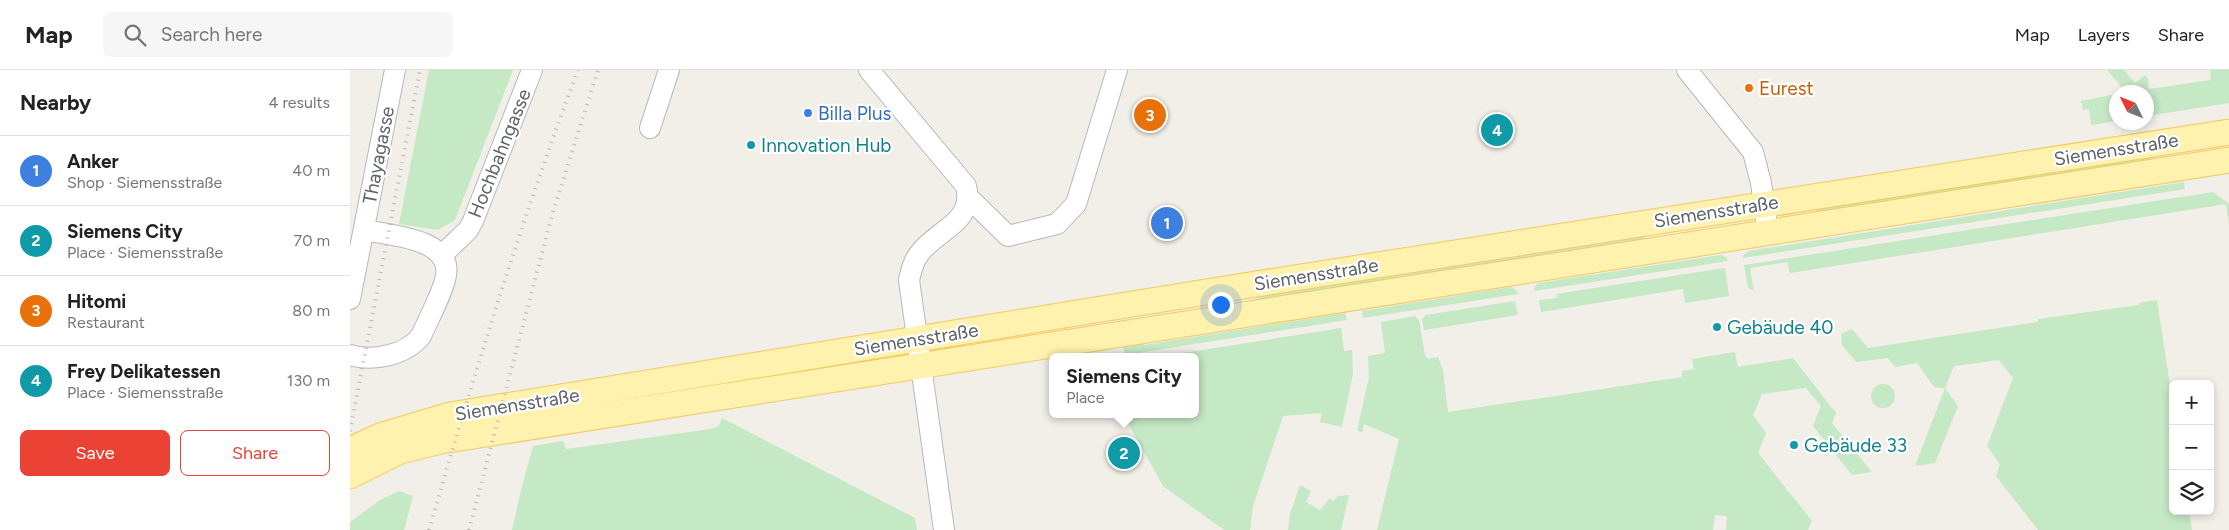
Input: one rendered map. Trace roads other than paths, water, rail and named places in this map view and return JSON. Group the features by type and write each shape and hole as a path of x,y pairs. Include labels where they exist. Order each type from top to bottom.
{"main road":[{"name":"Siemensstraße","path":"353,466 380,436 450,415 1764,204 2229,132"},
{"name":"Siemensstraße","path":"353,466 400,451 441,441 2229,160"}],"street":[{"name":"Thayagasse","path":"350,299 395,70"},
{"name":"Hochbahngasse","path":"441,256 468,230 473,221 532,70"},
{"path":"650,128 669,70"},
{"path":"869,70 966,186 970,198 1008,236 1057,224 1076,204 1117,70"},
{"path":"1687,70 1753,152 1757,161 1768,233"},
{"path":"944,530 909,280 919,253 960,218 970,198"},
{"path":"350,356 358,358 376,357 408,349 415,344 421,336 447,275 441,256 434,247 422,241 364,230"}],"railway":[{"path":"350,431 420,70"},
{"path":"429,530 499,298 578,70"},
{"path":"469,530 552,215 598,70"}],"place":[{"name":"Eurest","path":"1749,88"},
{"name":"Billa Plus","path":"808,113"},
{"name":"Hitomi","path":"1150,115"},
{"name":"Frey Delikatessen","path":"1497,130"},
{"name":"Innovation Hub","path":"751,145"},
{"name":"Anker","path":"1167,223"},
{"name":"Gebäude 40","path":"1717,327"},
{"name":"Gebäude 33","path":"1794,445"},
{"name":"Siemens City","path":"1124,453"}]}
